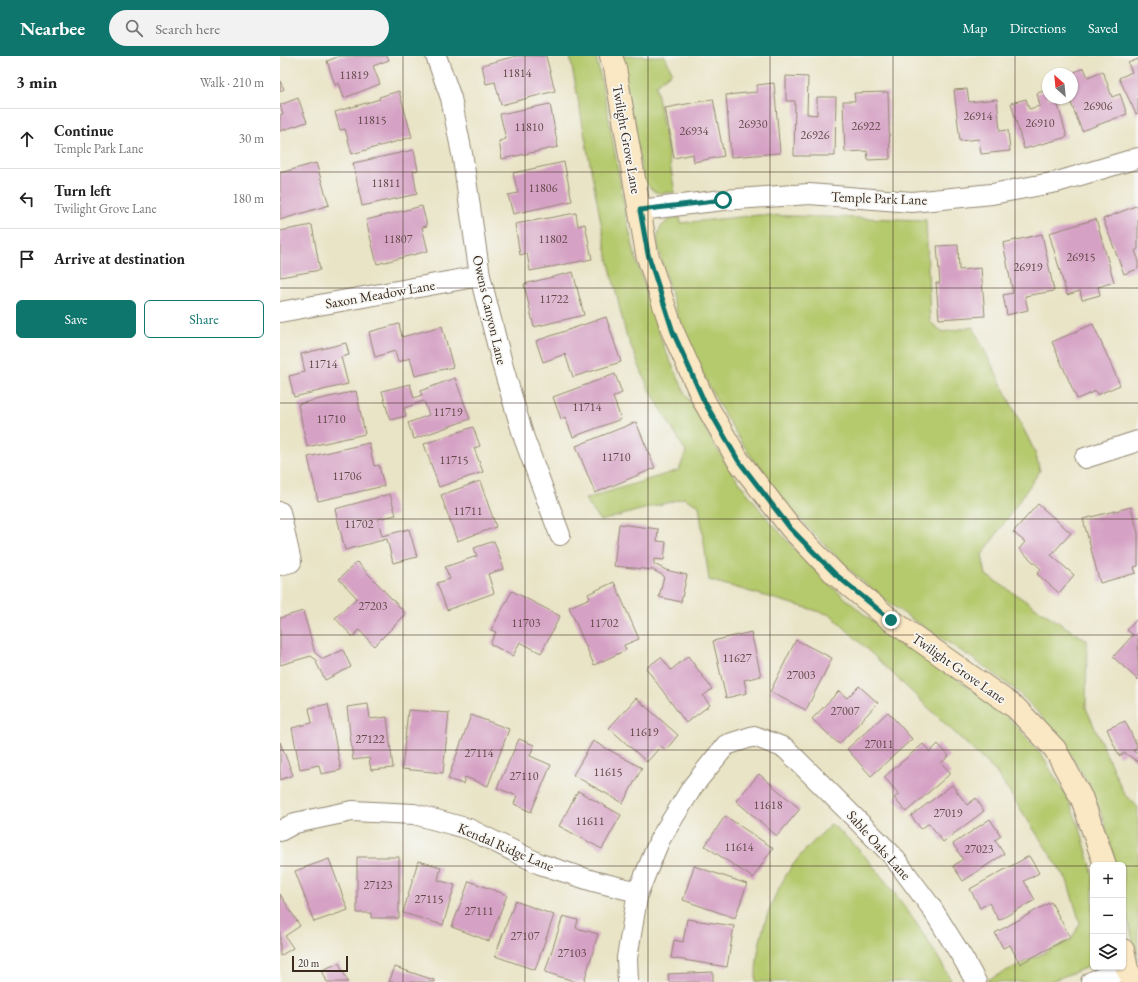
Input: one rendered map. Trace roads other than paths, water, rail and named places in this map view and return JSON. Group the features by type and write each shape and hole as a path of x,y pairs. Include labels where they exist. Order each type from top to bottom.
{"street":[{"name":"Owens Canyon Lane","path":"436,56 452,98 464,159 480,276 524,438 560,535"},
{"name":"Twilight Grove Lane","path":"611,56 615,68 648,254 673,332 704,401 738,460 790,528 835,574 891,620 1016,708 1055,749 1082,799 1104,862"},
{"name":"Temple Park Lane","path":"640,210 723,200 809,194 912,202 992,194 1057,182 1138,158"},
{"name":"Saxon Meadow Lane","path":"280,312 480,276"},
{"path":"1085,458 1138,441"},
{"path":"280,512 286,563"},
{"name":"Sable Oaks Lane","path":"638,892 660,839 693,786 726,745 754,736 784,748 892,855 931,907 976,982"},
{"name":"Kendal Ridge Lane","path":"280,831 295,823 352,811 414,814 469,829 540,864 593,881 638,892"},
{"path":"628,982 627,958 638,892"},
{"path":"1091,982 1128,967"}]}
